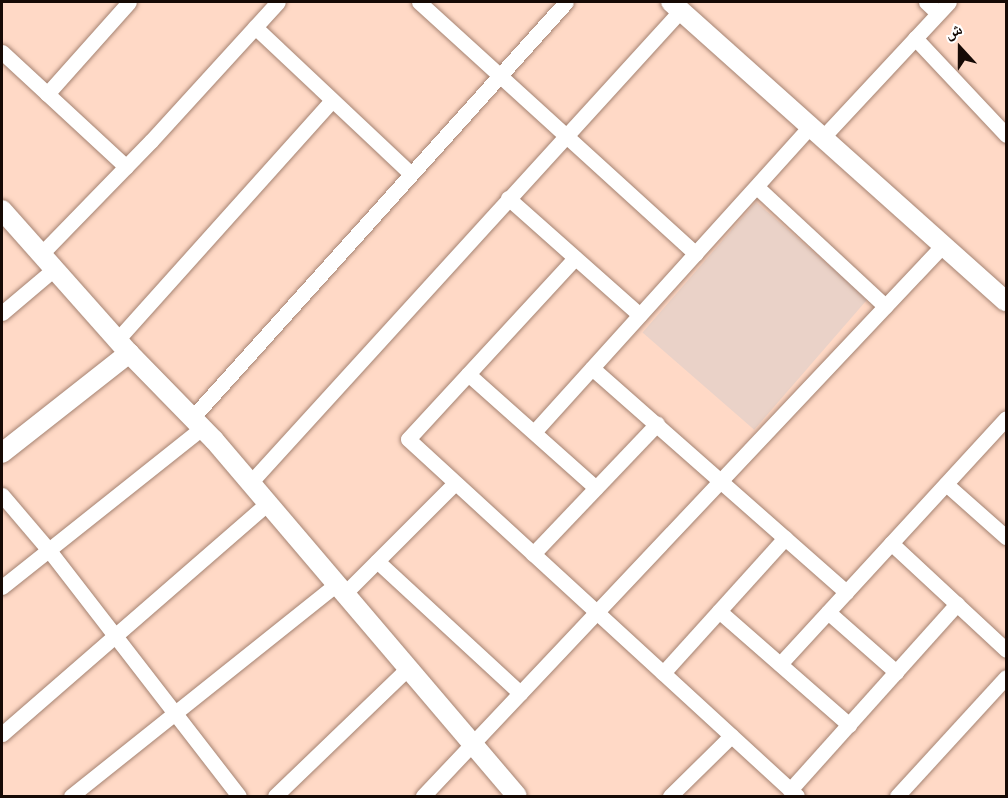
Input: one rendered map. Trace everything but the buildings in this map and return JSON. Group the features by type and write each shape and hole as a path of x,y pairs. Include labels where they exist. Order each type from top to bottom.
{"street":[{"path":"47,94 129,2"},
{"path":"40,254 126,167 279,2"},
{"path":"419,2 498,77 566,135 696,254"},
{"path":"2,587 197,423 411,174 566,2"},
{"path":"926,2 938,13"},
{"path":"534,432 757,187 950,2"},
{"path":"250,483 566,135 676,6 1005,297"},
{"path":"255,27 411,174"},
{"path":"915,38 1006,135"},
{"path":"2,52 126,167"},
{"path":"2,453 123,346 332,100"},
{"path":"757,187 885,306"},
{"path":"508,198 640,315"},
{"path":"2,210 123,346 197,423 250,483 406,670 517,796"},
{"path":"423,796 944,244"},
{"path":"575,258 408,439 794,793 849,725 957,604"},
{"path":"2,313 54,269"},
{"path":"592,368 846,592"},
{"path":"468,374 596,488"},
{"path":"780,664 1006,418"},
{"path":"533,554 657,424"},
{"path":"71,796 377,561 455,483"},
{"path":"946,484 1006,537"},
{"path":"2,495 48,549 239,796"},
{"path":"2,734 267,504"},
{"path":"663,673 785,538"},
{"path":"891,543 1006,650"},
{"path":"377,561 520,693"},
{"path":"719,611 849,725"},
{"path":"828,612 896,672"},
{"path":"275,796 406,670"},
{"path":"905,794 1006,677"},
{"path":"670,796 731,736"}],"shaded area":[{"path":"756,202 868,299 754,430 643,333"}]}
